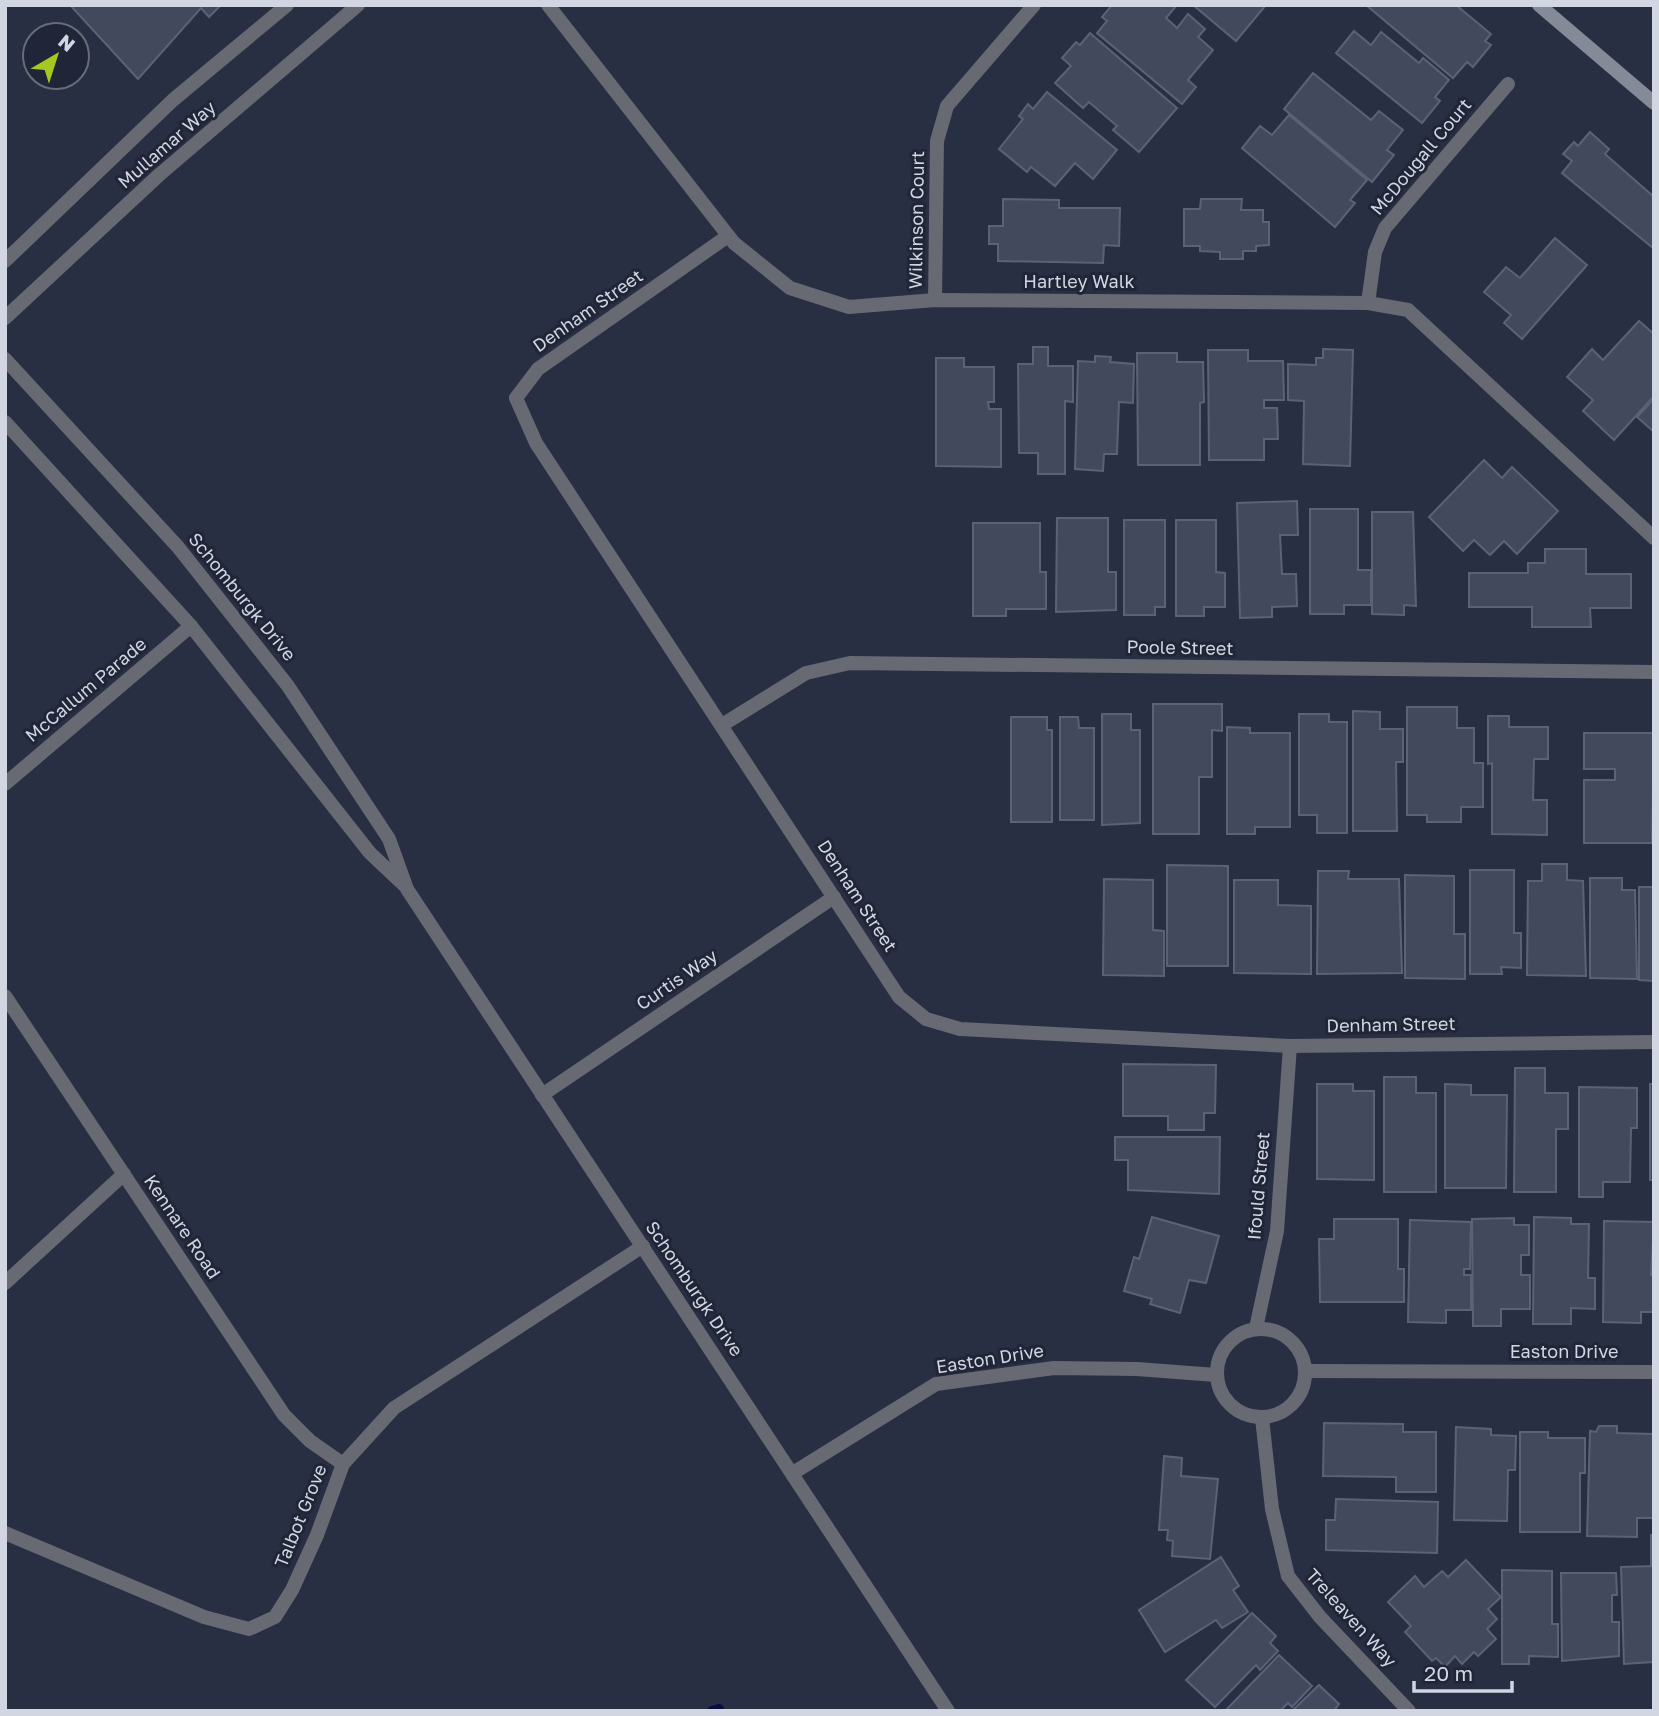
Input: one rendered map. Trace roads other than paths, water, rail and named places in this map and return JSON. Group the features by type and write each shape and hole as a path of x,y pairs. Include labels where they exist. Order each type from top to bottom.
{"main road":[{"path":"1539,5 1654,103"}],"street":[{"name":"Mullamar Way","path":"5,261 173,100 287,5"},
{"name":"Mullamar Way","path":"5,318 159,175 358,5"},
{"name":"Hartley Walk","path":"548,5 728,236 790,288 849,307 935,300 1368,303 1408,310 1654,538"},
{"name":"Wilkinson Court","path":"935,300 937,141 947,106 1034,5"},
{"name":"McDougall Court","path":"1368,303 1375,252 1385,228 1508,84"},
{"name":"Denham Street","path":"728,236 538,369 516,398 536,443 900,997 926,1019 960,1028 1290,1046 1654,1042"},
{"name":"Schomburgk Drive","path":"5,359 178,547 288,686 388,839 407,889 948,1711"},
{"name":"Schomburgk Drive","path":"5,422 191,626 370,853 407,889"},
{"name":"McCallum Parade","path":"5,784 191,626"},
{"name":"Poole Street","path":"722,725 806,673 850,663 1654,672"},
{"name":"Curtis Way","path":"542,1095 834,897"},
{"name":"Kennare Road","path":"5,996 284,1415 310,1441 343,1464"},
{"name":"Ifould Street","path":"1256,1328 1277,1231 1290,1046"},
{"path":"5,1283 124,1174"},
{"name":"Talbot Grove","path":"5,1534 204,1617 249,1629 275,1617 292,1590 317,1535 343,1464 394,1408 643,1247"},
{"path":"1256,1328 1271,1330 1292,1341 1301,1354 1306,1371 1303,1386 1294,1402 1283,1412 1262,1418 1233,1408 1224,1399 1216,1375 1225,1346 1237,1335 1256,1328"},
{"name":"Easton Drive","path":"793,1472 936,1384 1054,1368 1137,1369 1216,1375"},
{"name":"Easton Drive","path":"1306,1371 1654,1372"},
{"name":"Treleaven Way","path":"1262,1418 1272,1509 1288,1576 1320,1617 1409,1711"}],"waterway":[{"path":"712,1711 719,1709"}]}
